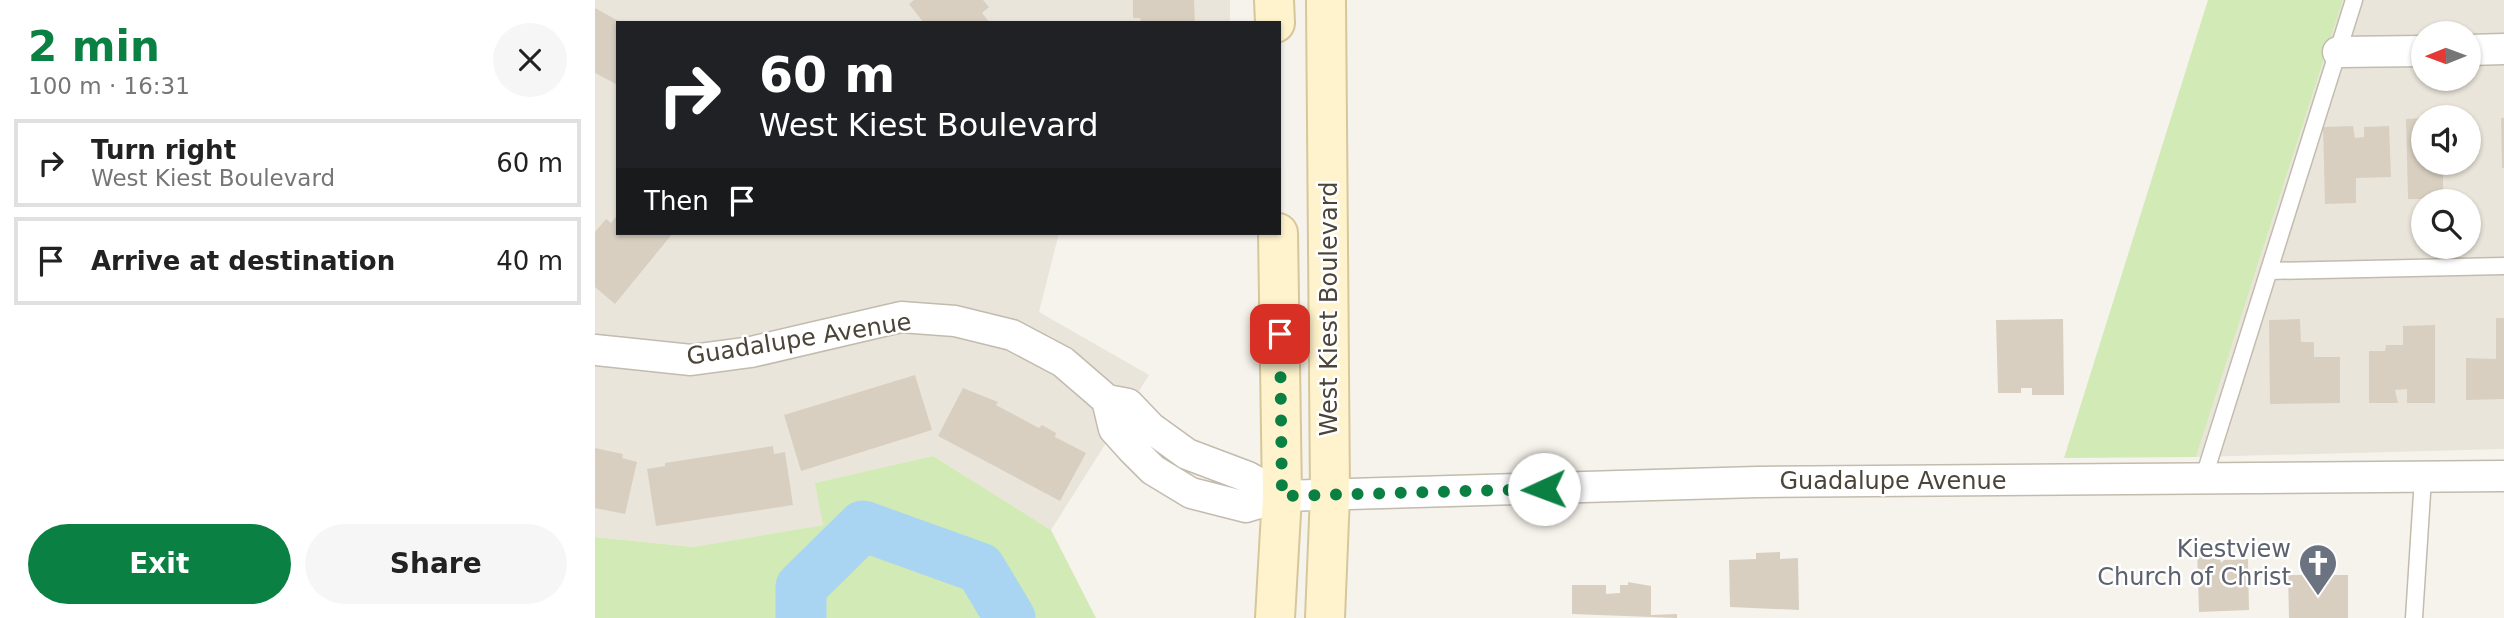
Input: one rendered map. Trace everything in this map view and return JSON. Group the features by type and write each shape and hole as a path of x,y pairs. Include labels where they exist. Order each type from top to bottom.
{"main road":[{"path":"1274,0 1275,21"},
{"name":"West Kiest Boulevard","path":"1325,618 1330,495 1326,0"},
{"name":"West Kiest Boulevard","path":"1275,618 1282,496 1278,235"}],"street":[{"path":"2481,50 2504,49"},
{"path":"2338,52 2411,51"},
{"name":"Guadalupe Avenue","path":"595,350 691,360 751,352 901,317 955,321 1012,335 1063,362 1107,400 1128,404 1151,428 1187,454 1248,477 1282,496 1757,482 2504,476"}],"lane":[{"path":"2203,480 2354,0"},
{"path":"2269,271 2504,266"},
{"path":"2414,618 2423,478"}],"shaded area":[{"path":"595,0 1230,0 1230,21 616,21 616,235 1058,235 1039,312 1149,375 1051,530 933,456 816,483 823,525 693,547 595,537"},
{"path":"2343,0 2504,0 2504,449 2196,457"}],"green space":[{"path":"2208,0 2343,0 2196,457 2064,458"},
{"path":"933,456 1051,530 1096,618 595,618 595,537 693,547 823,525 815,483"}],"building":[{"path":"914,0 983,0 989,7 982,13 988,21 922,21 909,4"},
{"path":"1133,0 1194,0 1195,21 1141,21 1140,18 1133,18"},
{"path":"595,8 618,21 616,21 616,84 595,73"},
{"path":"2501,118 2504,118 2504,168 2502,168"},
{"path":"2406,119 2411,119 2411,175 2443,175 2443,189 2411,189 2411,199 2408,199"},
{"path":"2353,126 2355,138 2364,137 2364,127 2389,126 2391,177 2356,178 2356,203 2325,204 2323,127"},
{"path":"616,217 616,235 671,235 615,304 595,287 595,232 606,219 611,223"},
{"path":"2496,318 2504,318 2504,399 2466,400 2466,358 2496,359"},
{"path":"2063,319 2064,395 2032,395 2032,388 2021,388 2021,393 1998,393 1996,320"},
{"path":"2300,319 2301,342 2314,342 2314,357 2340,357 2340,403 2270,404 2269,320"},
{"path":"2435,325 2435,403 2407,403 2407,389 2395,390 2398,403 2369,403 2369,351 2385,351 2386,345 2403,345 2403,326"},
{"path":"915,375 932,430 801,471 784,415"},
{"path":"963,388 998,402 996,405 1039,428 1042,425 1056,433 1055,437 1086,453 1060,501 938,436"},
{"path":"773,446 774,454 785,452 793,505 656,526 647,469 665,466 665,463"},
{"path":"595,448 623,454 622,458 637,462 625,514 595,508"},
{"path":"2218,546 2221,563 2224,560 2248,559 2249,610 2199,612 2197,547"},
{"path":"1780,552 1780,559 1798,558 1799,610 1730,607 1729,560 1756,559 1756,553"},
{"name":"Kiestview Church of Christ","path":"2288,575 2348,575 2348,618 2289,618"},
{"path":"1628,582 1651,586 1651,615 1677,614 1677,618 1572,614 1572,585 1606,585 1606,594 1620,593 1620,585 1628,585"}],"waterway":[{"path":"801,618 801,587 863,526 980,568 1010,618"}],"place":[{"name":"Kiestview Church of Christ","path":"2318,597"}],"route":[{"path":"1280,334 1282,496 1544,489"}]}
